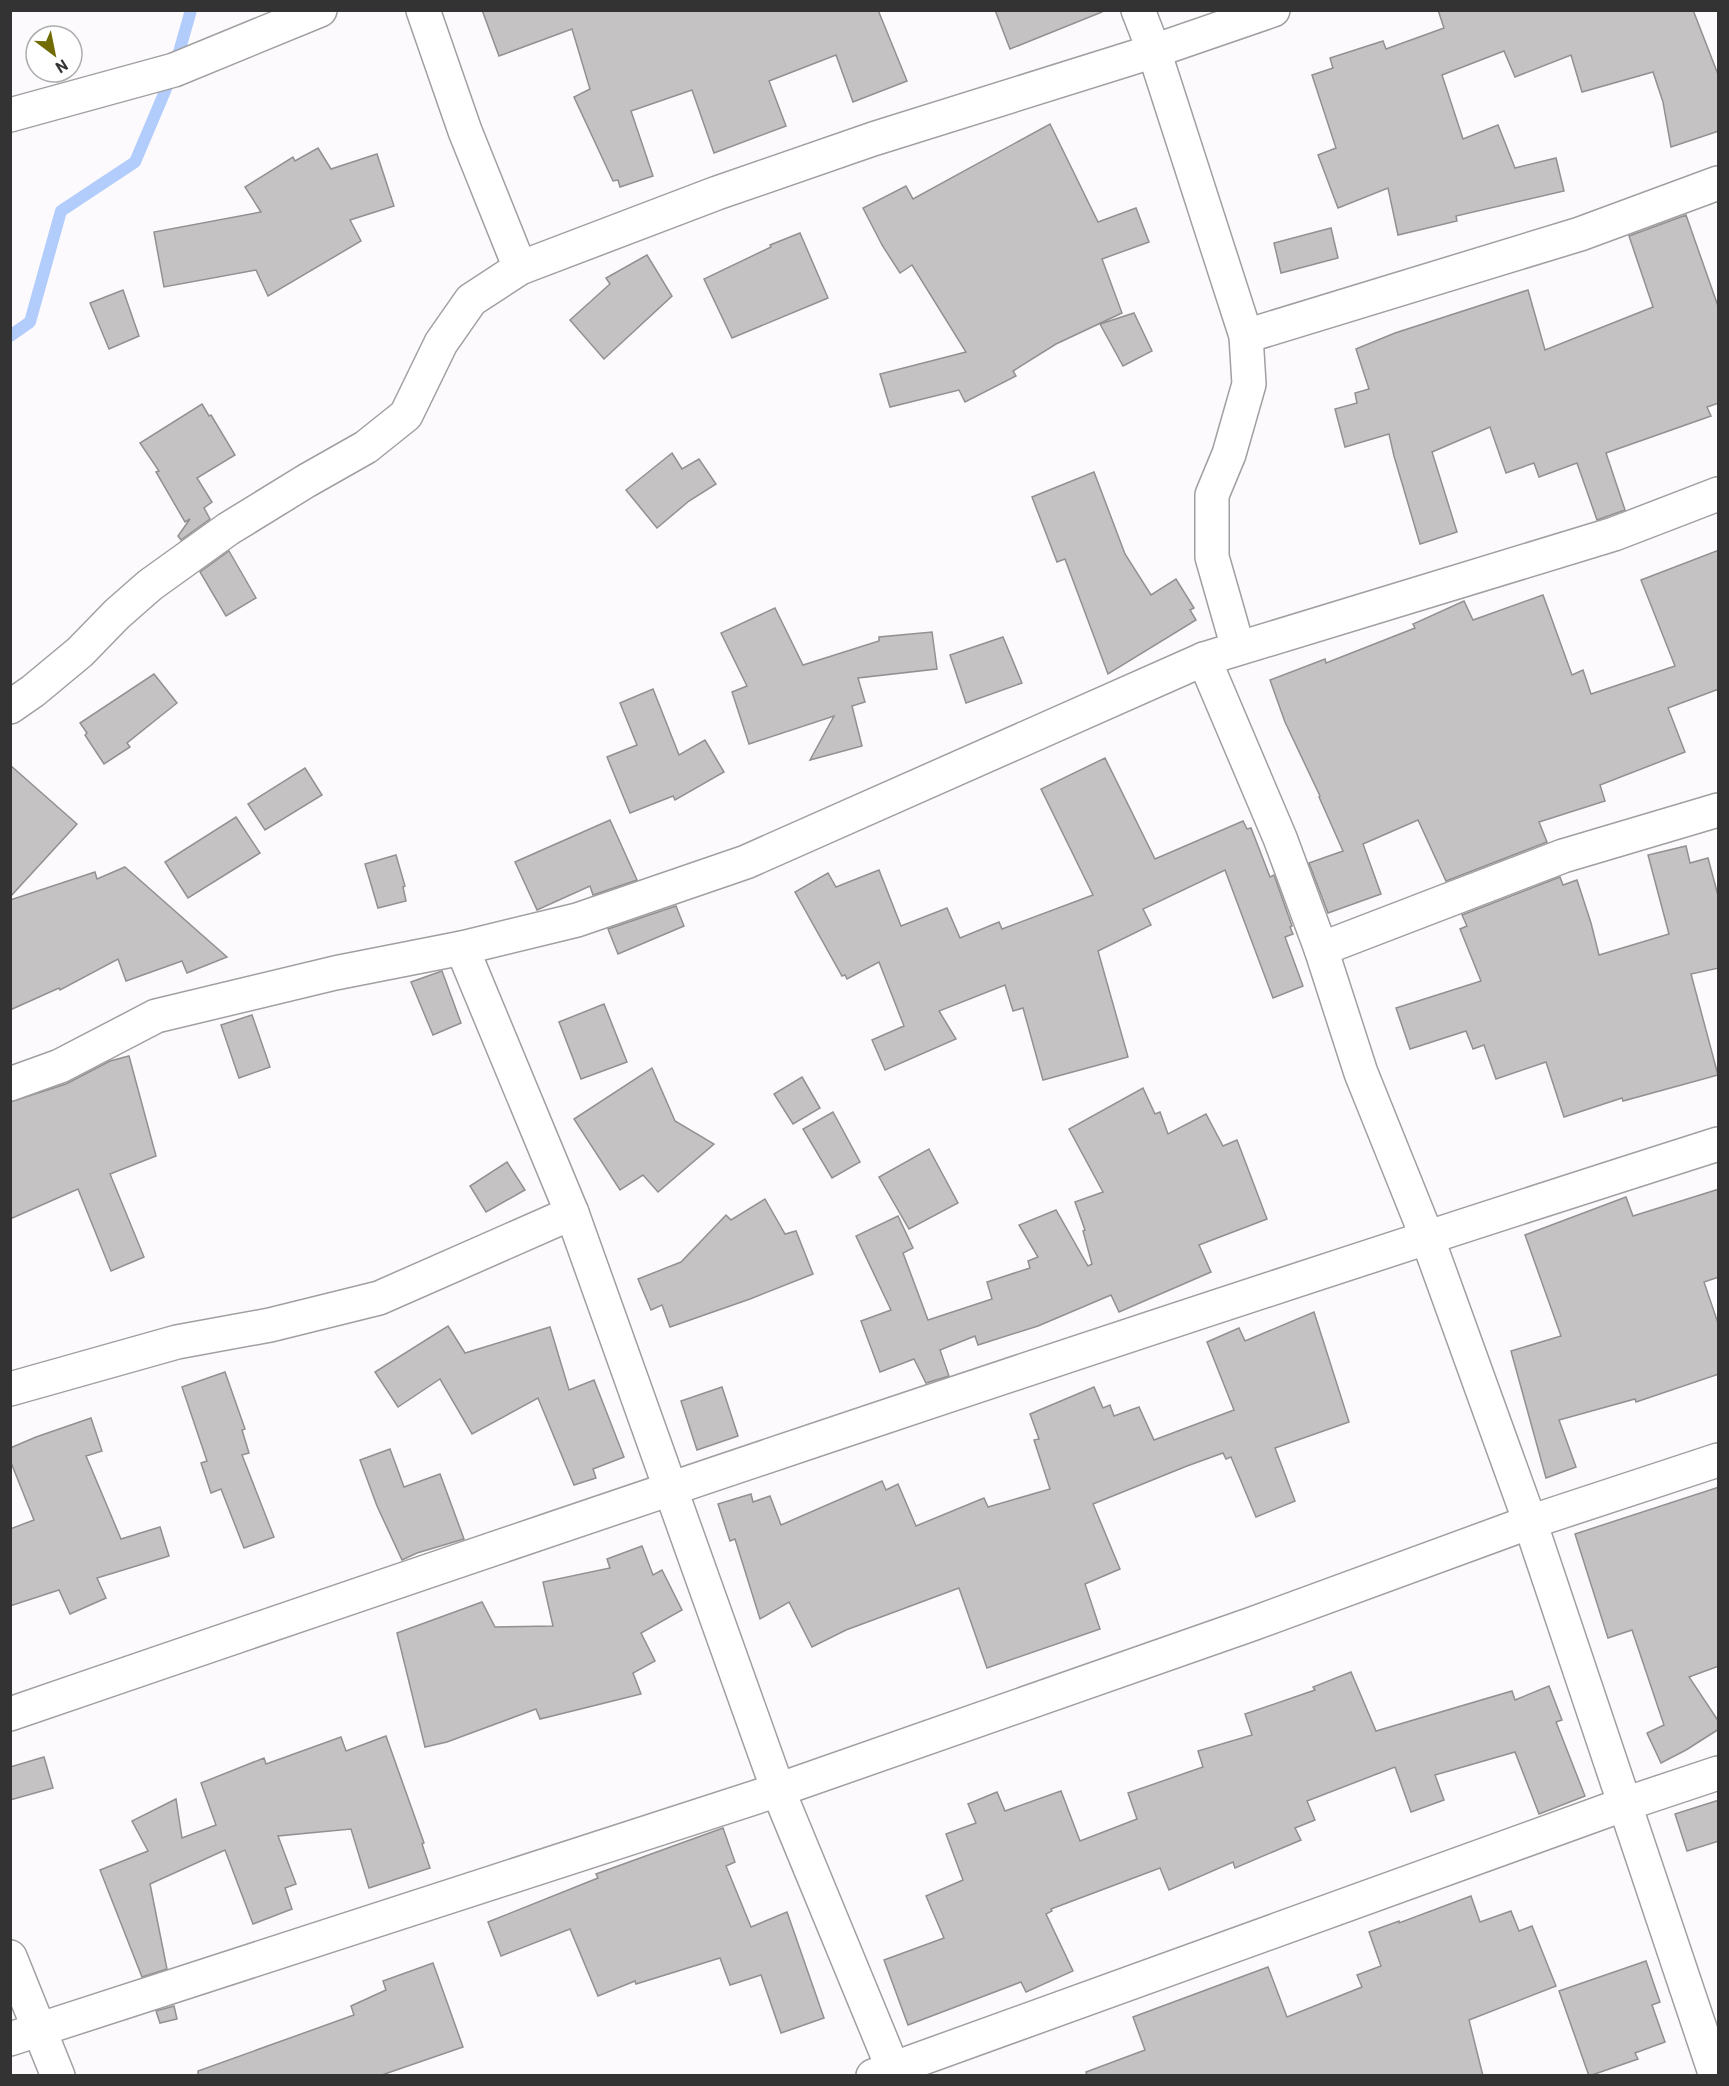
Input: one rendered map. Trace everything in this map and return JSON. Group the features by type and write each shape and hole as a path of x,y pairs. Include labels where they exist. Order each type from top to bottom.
{"street":[{"path":"10,115 174,70 320,10"},
{"path":"423,10 465,131 520,268"},
{"path":"1138,10 1154,51 1246,336 1249,384 1229,454 1212,495 1212,557 1238,648"},
{"path":"10,707 80,652 117,614 150,585 228,529 366,447 406,415 441,343 471,300 520,268 717,194 862,143 1154,51 1274,10"},
{"path":"1246,336 1580,234 1719,183"},
{"path":"10,1084 60,1066 156,1016 335,973 462,948 577,920 746,862 1204,659 1614,534 1719,494"},
{"path":"1204,659 1280,838 1321,949 1361,1073 1427,1237 1530,1522 1716,2076"},
{"path":"1321,949 1563,856 1719,810"},
{"path":"462,948 572,1213 778,1790 888,2073 1625,1804 1719,1773"},
{"path":"10,1713 671,1488 1427,1237 1719,1144"},
{"path":"10,1389 177,1342 270,1325 379,1298 572,1213"},
{"path":"25,2035 778,1790 1241,1628 1530,1522 1719,1460"},
{"path":"10,1957 25,2035 58,2076"}],"building":[{"path":"482,10 878,10 907,81 853,102 836,55 769,81 786,126 714,153 692,90 631,111 653,176 620,187 618,180 613,181 574,97 590,89 572,29 499,56"},
{"path":"995,10 1102,10 1102,12 1010,49"},
{"path":"1438,10 1693,10 1719,77 1719,131 1671,147 1663,102 1653,72 1582,92 1571,55 1515,77 1504,51 1442,75 1463,139 1498,125 1515,168 1556,158 1564,191 1456,216 1457,221 1398,235 1388,188 1338,208 1318,155 1336,148 1312,75 1333,68 1330,58 1383,41 1386,49 1444,28"},
{"path":"1050,124 1098,222 1136,208 1149,242 1102,259 1122,313 1056,344 1013,371 1016,376 965,402 959,390 890,407 880,374 966,352 912,265 900,273 863,208 906,186 913,199"},
{"path":"318,148 331,169 377,154 394,206 350,220 361,241 268,296 256,270 164,287 154,232 261,212 245,187 293,157 295,161"},
{"path":"1686,215 1719,309 1719,403 1707,407 1711,416 1606,453 1625,510 1597,520 1577,463 1539,477 1534,463 1506,473 1490,427 1432,452 1457,532 1420,544 1389,434 1345,447 1335,409 1357,403 1355,393 1369,389 1356,349 1395,333 1528,290 1545,350 1653,307 1629,236"},
{"path":"1331,228 1338,258 1281,273 1274,243"},
{"path":"800,233 828,298 732,338 704,279 771,247 770,245"},
{"path":"647,255 672,296 604,359 570,320 610,284 606,278"},
{"path":"123,290 139,336 109,349 90,303"},
{"path":"1134,313 1152,351 1123,366 1100,324"},
{"path":"202,404 235,455 197,478 212,502 204,508 210,519 181,540 178,536 190,519 185,522 156,472 159,471 140,443"},
{"path":"672,453 682,469 699,459 716,484 689,501 657,528 626,490"},
{"path":"1094,472 1125,554 1151,595 1176,579 1194,608 1190,610 1196,620 1108,674 1065,559 1057,562 1032,497"},
{"path":"1719,550 1719,689 1668,708 1685,752 1600,785 1605,801 1539,822 1547,842 1446,881 1418,820 1363,844 1381,894 1328,913 1309,863 1343,851 1285,722 1270,680 1325,659 1326,663 1415,628 1413,624 1464,601 1473,620 1543,595 1572,675 1583,670 1591,694 1675,666 1641,580"},
{"path":"229,551 256,598 226,616 200,572"},
{"path":"775,608 803,665 879,641 879,637 932,632 937,669 858,678 865,702 852,706 862,746 810,760 834,716 749,744 732,692 747,686 721,633"},
{"path":"1003,637 1022,683 966,703 950,655"},
{"path":"154,674 177,703 127,743 130,747 104,764 80,723"},
{"path":"653,689 679,755 705,740 724,772 675,800 673,796 630,813 607,757 637,745 620,703"},
{"path":"1105,758 1155,859 1243,821 1247,829 1251,828 1270,877 1274,875 1292,926 1290,927 1293,934 1285,937 1303,986 1273,998 1225,870 1143,909 1151,925 1098,951 1128,1057 1043,1080 1023,1008 1013,1011 1005,985 939,1011 956,1039 885,1070 872,1040 904,1026 879,962 847,979 845,975 842,976 795,892 828,873 836,887 879,870 901,926 947,908 960,938 999,922 1002,929 1093,895 1041,789"},
{"path":"10,765 77,824 10,897"},
{"path":"305,768 322,795 265,830 248,804"},
{"path":"236,817 260,853 188,898 165,862"},
{"path":"610,820 637,880 593,895 590,886 537,910 515,862"},
{"path":"1686,846 1690,863 1708,858 1719,899 1719,968 1691,974 1718,1075 1623,1101 1622,1098 1564,1117 1546,1062 1496,1079 1484,1045 1473,1049 1466,1031 1410,1049 1396,1008 1481,981 1460,929 1467,926 1462,915 1560,877 1563,885 1577,880 1599,955 1669,934 1648,855"},
{"path":"396,855 405,886 403,887 406,901 378,908 365,864"},
{"path":"125,867 227,957 187,973 182,961 126,981 118,959 60,990 59,988 10,1010 10,900 95,872 97,879"},
{"path":"676,906 684,926 618,954 608,929"},
{"path":"442,971 461,1023 433,1035 411,982"},
{"path":"604,1004 627,1062 581,1079 559,1022"},
{"path":"252,1015 270,1067 239,1078 221,1025"},
{"path":"129,1056 156,1156 110,1174 144,1257 111,1271 78,1189 10,1219 10,1102 66,1084 110,1061"},
{"path":"652,1068 675,1121 714,1144 658,1192 643,1175 620,1190 574,1119"},
{"path":"802,1077 820,1108 793,1124 774,1094"},
{"path":"1143,1088 1155,1114 1160,1112 1168,1134 1206,1114 1223,1146 1237,1140 1267,1219 1199,1245 1211,1272 1119,1312 1111,1295 1038,1326 978,1345 975,1336 940,1350 949,1376 926,1383 914,1359 880,1372 861,1321 891,1310 856,1236 898,1216 913,1248 903,1253 928,1320 992,1299 987,1282 1030,1268 1028,1261 1038,1257 1019,1225 1056,1210 1088,1266 1092,1264 1083,1231 1085,1230 1075,1202 1103,1192 1069,1129"},
{"path":"833,1112 860,1162 832,1178 803,1129"},
{"path":"929,1149 958,1203 909,1229 879,1177"},
{"path":"507,1162 525,1190 486,1212 470,1186"},
{"path":"1719,1189 1719,1277 1704,1282 1719,1326 1719,1374 1636,1402 1635,1399 1559,1420 1576,1467 1546,1478 1511,1351 1561,1336 1525,1235 1626,1197 1633,1216"},
{"path":"765,1199 785,1234 796,1231 813,1274 670,1327 662,1305 651,1310 638,1279 681,1262 726,1215 731,1220"},
{"path":"1314,1312 1349,1422 1275,1448 1295,1501 1256,1517 1231,1457 1226,1459 1223,1453 1093,1504 1120,1569 1085,1584 1100,1629 987,1668 959,1588 846,1630 812,1647 789,1602 760,1619 735,1539 730,1541 718,1504 751,1494 753,1502 770,1496 781,1525 882,1481 886,1490 898,1484 916,1526 984,1498 988,1507 1050,1489 1034,1440 1039,1439 1030,1414 1094,1387 1103,1408 1110,1405 1114,1416 1139,1407 1154,1440 1234,1410 1207,1342 1239,1328 1245,1341"},
{"path":"448,1326 465,1353 550,1327 569,1390 594,1380 624,1457 593,1469 596,1478 574,1485 538,1398 472,1434 440,1379 398,1407 375,1372"},
{"path":"225,1372 245,1429 242,1430 249,1453 242,1455 274,1537 244,1548 221,1489 211,1493 201,1463 207,1461 182,1387"},
{"path":"722,1387 738,1436 697,1450 681,1401"},
{"path":"91,1418 102,1451 86,1456 121,1539 160,1527 169,1556 97,1578 106,1598 70,1614 59,1590 10,1606 10,1529 34,1520 10,1460 10,1448"},
{"path":"390,1449 404,1487 440,1474 464,1539 417,1553 402,1560 377,1506 360,1460"},
{"path":"1719,1487 1719,1666 1689,1677 1719,1722 1719,1729 1661,1763 1647,1733 1664,1725 1632,1630 1608,1638 1575,1534"},
{"path":"642,1546 653,1575 662,1570 682,1610 641,1633 655,1661 633,1673 641,1694 540,1719 536,1709 447,1742 425,1747 397,1633 482,1602 495,1627 553,1626 543,1582 610,1568 607,1559"},
{"path":"1351,1672 1376,1731 1512,1691 1515,1700 1549,1686 1562,1720 1556,1722 1585,1796 1539,1814 1515,1752 1435,1775 1444,1800 1411,1812 1395,1767 1307,1801 1315,1820 1295,1828 1301,1840 1235,1868 1233,1862 1169,1890 1160,1868 1051,1909 1052,1911 1046,1914 1073,1971 1026,1992 1021,1982 908,2025 884,1960 944,1938 926,1896 963,1880 946,1834 976,1823 968,1804 997,1792 1005,1811 1061,1791 1080,1841 1137,1819 1128,1793 1203,1767 1198,1751 1252,1735 1245,1714 1315,1690 1313,1687"},
{"path":"386,1736 424,1843 422,1844 430,1868 369,1888 351,1829 278,1836 296,1884 285,1888 292,1909 253,1924 225,1850 150,1884 167,1969 142,1977 100,1870 148,1851 132,1821 176,1799 182,1838 216,1825 201,1783 264,1758 266,1764 341,1737 346,1751"},
{"path":"44,1757 53,1788 10,1800 10,1767"},
{"path":"1719,1800 1719,1841 1687,1851 1675,1814"},
{"path":"723,1828 735,1862 726,1866 751,1927 787,1912 824,2018 781,2033 761,1975 730,1985 720,1958 636,1984 635,1981 598,1996 570,1929 501,1956 488,1922 598,1878 596,1874"},
{"path":"1471,1896 1480,1922 1511,1911 1519,1931 1532,1926 1556,1986 1469,2020 1483,2076 1087,2076 1086,2072 1145,2050 1133,2017 1268,1967 1287,2017 1362,1987 1357,1975 1381,1966 1369,1932"},
{"path":"1646,1961 1660,2002 1652,2005 1665,2042 1635,2053 1638,2059 1589,2076 1559,1991"},
{"path":"433,1963 463,2047 379,2076 198,2076 198,2071 354,2015 351,2006 386,1990 383,1981"},
{"path":"174,2006 177,2019 160,2023 156,2011"}],"waterway":[{"path":"10,336 30,322 61,211 135,162 174,70 191,10"}]}
